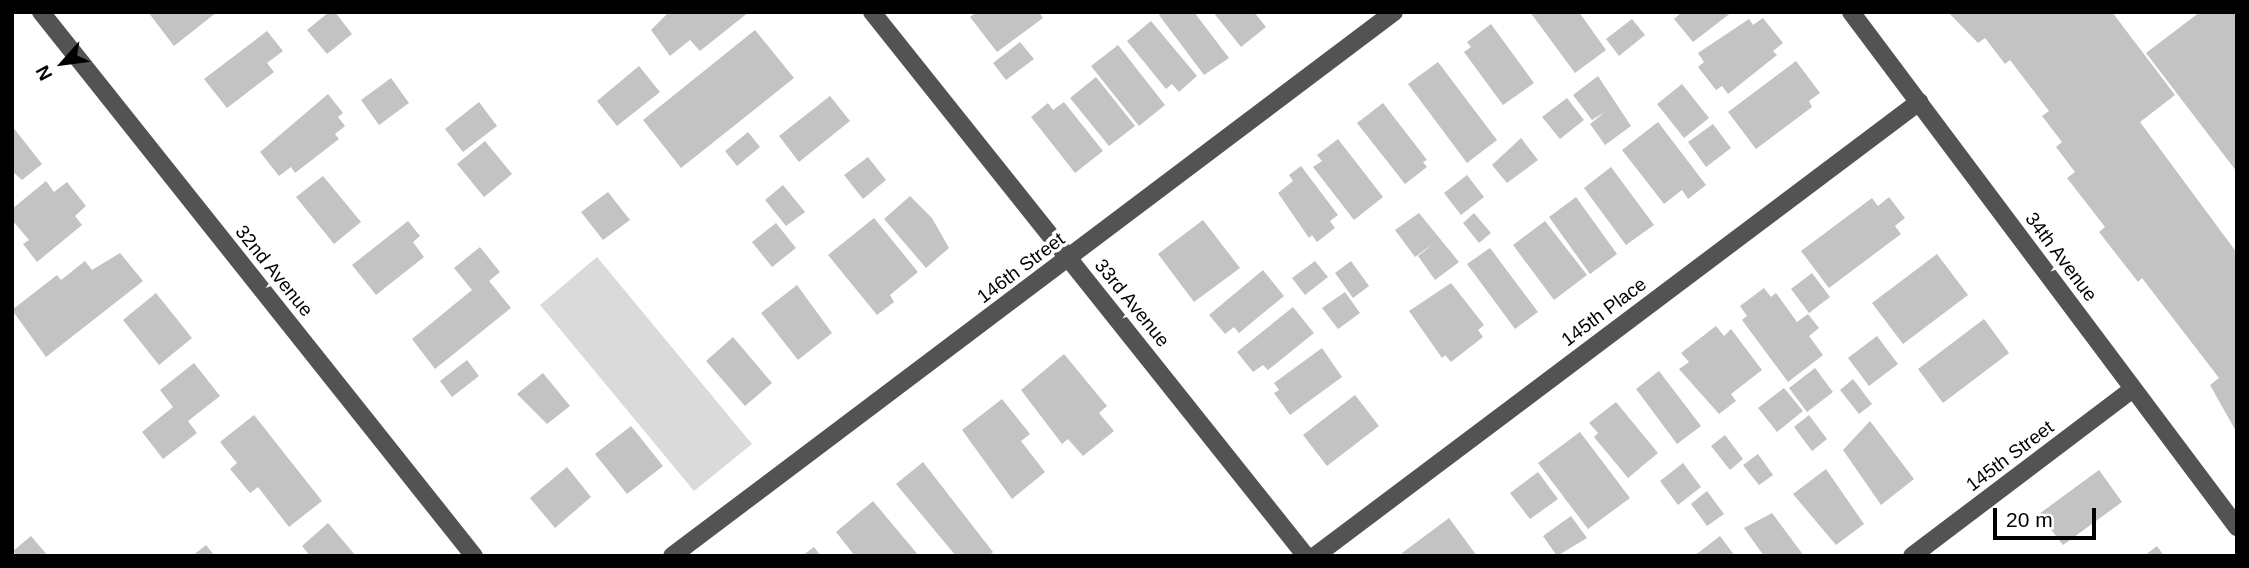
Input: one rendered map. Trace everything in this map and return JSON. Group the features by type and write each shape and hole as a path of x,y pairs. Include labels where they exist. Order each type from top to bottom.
{"street":[{"name":"32nd Avenue","path":"41,12 474,556"},
{"name":"33rd Avenue","path":"872,12 1306,556"},
{"name":"146th Street","path":"672,556 1394,12"},
{"name":"34th Avenue","path":"1851,12 2237,527"},
{"name":"145th Place","path":"1315,556 1919,102"},
{"name":"145th Street","path":"1912,556 2133,389"}],"shaded area":[{"path":"597,257 752,444 694,491 540,305"}],"building":[{"path":"148,12 217,12 174,46"},
{"path":"329,12 335,12 352,34 327,54 307,30"},
{"path":"669,12 749,12 700,51 690,40 670,56 651,30"},
{"path":"977,12 1039,12 1043,18 997,52 970,17"},
{"path":"1163,12 1194,12 1229,58 1204,75 1159,15"},
{"path":"1213,12 1254,12 1266,27 1241,47"},
{"path":"1530,12 1579,12 1606,50 1575,73"},
{"path":"1682,12 1732,12 1693,42 1674,19"},
{"path":"1948,12 2112,12 2175,95 2140,122 2237,253 2237,433 2210,385 2219,378 2142,278 2138,282 2099,232 2105,227 2067,178 2075,172 2056,147 2062,142 2042,116 2049,111 2010,60 2005,64 1985,38 1978,43"},
{"path":"2200,12 2237,12 2237,172 2146,53"},
{"path":"1763,18 1783,43 1773,51 1777,55 1728,94 1722,86 1716,90 1698,67 1704,62 1698,53 1749,19 1753,25"},
{"path":"1632,19 1645,35 1619,56 1606,39"},
{"path":"1151,21 1197,76 1179,92 1172,84 1166,89 1127,41"},
{"path":"1491,24 1534,83 1503,105 1464,52 1471,47 1467,42"},
{"path":"755,30 794,78 681,168 643,120"},
{"path":"267,31 283,51 267,63 274,72 227,108 204,79"},
{"path":"1020,42 1034,59 1006,80 993,63"},
{"path":"1118,45 1165,105 1139,126 1091,66"},
{"path":"1796,61 1820,93 1809,101 1812,107 1756,149 1728,112"},
{"path":"1438,62 1497,140 1467,163 1408,84"},
{"path":"639,66 660,92 617,126 597,101"},
{"path":"1598,76 1631,126 1605,145 1590,124 1605,112 1592,120 1573,95"},
{"path":"1096,77 1135,126 1109,146 1070,98"},
{"path":"391,78 409,103 379,125 361,100"},
{"path":"1682,84 1709,118 1684,138 1657,104"},
{"path":"328,94 343,113 338,117 345,126 335,134 339,139 295,173 291,167 279,176 260,152"},
{"path":"830,96 850,121 799,162 779,136"},
{"path":"1567,98 1584,120 1560,139 1542,117"},
{"path":"479,102 497,126 463,152 445,129"},
{"path":"1064,102 1103,151 1075,173 1031,117 1048,103 1053,110"},
{"path":"1383,103 1427,160 1423,162 1427,167 1405,184 1357,123"},
{"path":"1658,122 1706,185 1688,199 1682,190 1664,204 1622,150"},
{"path":"1713,124 1731,148 1706,167 1688,142"},
{"path":"12,126 42,164 22,180 12,171"},
{"path":"748,132 760,147 737,166 725,151"},
{"path":"1521,138 1538,160 1507,183 1492,165"},
{"path":"1338,139 1383,197 1354,220 1313,167 1322,161 1317,155"},
{"path":"485,141 512,174 484,197 457,164"},
{"path":"868,157 886,180 863,199 844,175"},
{"path":"1301,166 1338,215 1330,221 1335,228 1317,242 1312,235 1309,238 1278,193 1293,181 1289,175"},
{"path":"1611,167 1654,225 1626,245 1584,188"},
{"path":"1467,175 1484,197 1461,215 1444,193"},
{"path":"323,176 361,222 334,244 296,197"},
{"path":"46,181 54,192 67,182 86,206 75,216 82,225 37,262 23,244 29,240 12,220 12,209"},
{"path":"783,185 805,212 786,226 765,200"},
{"path":"608,192 630,220 603,240 581,212"},
{"path":"910,196 932,218 949,248 926,268 884,219"},
{"path":"1576,197 1617,254 1590,274 1549,217"},
{"path":"1889,197 1905,218 1895,226 1901,234 1829,288 1801,251 1872,198 1878,206"},
{"path":"1419,213 1459,262 1435,280 1418,256 1434,243 1415,257 1395,230"},
{"path":"1474,213 1491,233 1479,243 1463,223"},
{"path":"874,218 918,272 890,295 894,302 877,315 828,255"},
{"path":"1203,220 1240,268 1194,302 1158,254"},
{"path":"408,221 420,236 413,242 424,257 376,295 352,265"},
{"path":"1545,221 1587,275 1554,300 1513,245"},
{"path":"776,223 796,248 772,267 752,242"},
{"path":"480,247 500,272 489,281 511,308 435,369 412,339 472,290 454,268"},
{"path":"1490,248 1538,312 1515,329 1467,264"},
{"path":"120,253 143,281 46,357 12,310 57,275 61,280 85,261 92,270"},
{"path":"1937,254 1968,295 1903,344 1872,303"},
{"path":"1315,261 1328,277 1305,295 1292,278"},
{"path":"1351,261 1369,286 1353,298 1335,273"},
{"path":"1263,270 1284,296 1239,333 1234,327 1225,334 1209,315"},
{"path":"1812,273 1830,297 1809,313 1791,289"},
{"path":"1451,283 1484,325 1478,330 1483,337 1451,362 1445,355 1442,358 1409,311"},
{"path":"797,285 832,333 798,360 761,313"},
{"path":"1764,288 1771,297 1776,293 1797,322 1808,314 1819,328 1809,336 1823,355 1788,382 1742,320 1747,316 1740,306"},
{"path":"1345,292 1360,313 1338,329 1322,308"},
{"path":"156,293 192,338 159,365 123,320"},
{"path":"1293,307 1314,333 1268,370 1263,365 1253,372 1237,352"},
{"path":"1984,319 2009,353 1943,403 1918,369"},
{"path":"1716,326 1724,336 1731,329 1762,370 1731,394 1736,401 1719,414 1679,369 1689,362 1681,353"},
{"path":"1877,336 1898,364 1869,386 1848,358"},
{"path":"733,337 772,383 745,406 706,361"},
{"path":"1322,348 1342,377 1290,415 1274,393 1279,390 1274,383"},
{"path":"1064,354 1107,406 1099,413 1114,431 1083,456 1068,439 1062,444 1021,390"},
{"path":"467,360 479,376 452,397 440,381"},
{"path":"194,363 220,396 188,421 197,433 163,459 142,432 173,407 160,390"},
{"path":"1815,368 1833,392 1807,412 1789,388"},
{"path":"1659,371 1701,426 1677,444 1636,389"},
{"path":"543,373 570,406 547,424 517,394"},
{"path":"1853,379 1872,404 1859,414 1840,390"},
{"path":"1784,388 1803,411 1777,432 1758,408"},
{"path":"1355,395 1379,426 1327,466 1303,435"},
{"path":"1002,399 1030,434 1021,441 1045,472 1012,499 962,430"},
{"path":"1616,402 1658,453 1628,478 1594,437 1598,433 1589,423"},
{"path":"254,415 322,501 289,527 258,487 250,493 230,469 237,463 220,442"},
{"path":"1809,415 1827,439 1812,451 1794,427"},
{"path":"1870,421 1914,479 1881,505 1843,450"},
{"path":"631,426 663,466 627,494 595,454"},
{"path":"1580,432 1630,498 1588,529 1538,463"},
{"path":"1725,435 1743,459 1730,470 1711,446"},
{"path":"1758,454 1773,475 1759,485 1743,465"},
{"path":"923,462 993,552 989,556 956,556 896,484"},
{"path":"1683,463 1701,487 1678,505 1660,481"},
{"path":"567,467 591,497 555,528 530,498"},
{"path":"1826,469 1864,524 1836,545 1793,494"},
{"path":"2099,470 2122,502 2063,545 2039,514"},
{"path":"1538,472 1558,499 1530,519 1510,493"},
{"path":"1707,491 1724,514 1707,526 1691,504"},
{"path":"873,501 919,556 855,556 836,532"},
{"path":"1772,513 1804,556 1764,556 1744,528"},
{"path":"1571,516 1587,538 1557,556 1543,536"},
{"path":"1449,518 1477,556 1404,556 1402,553"},
{"path":"328,523 356,556 310,556 302,546"},
{"path":"31,536 48,556 17,556 13,551"},
{"path":"1720,536 1735,556 1694,556"},
{"path":"206,545 215,556 192,556"},
{"path":"2157,546 2164,556 2144,556"},
{"path":"814,547 821,556 802,556"}]}
